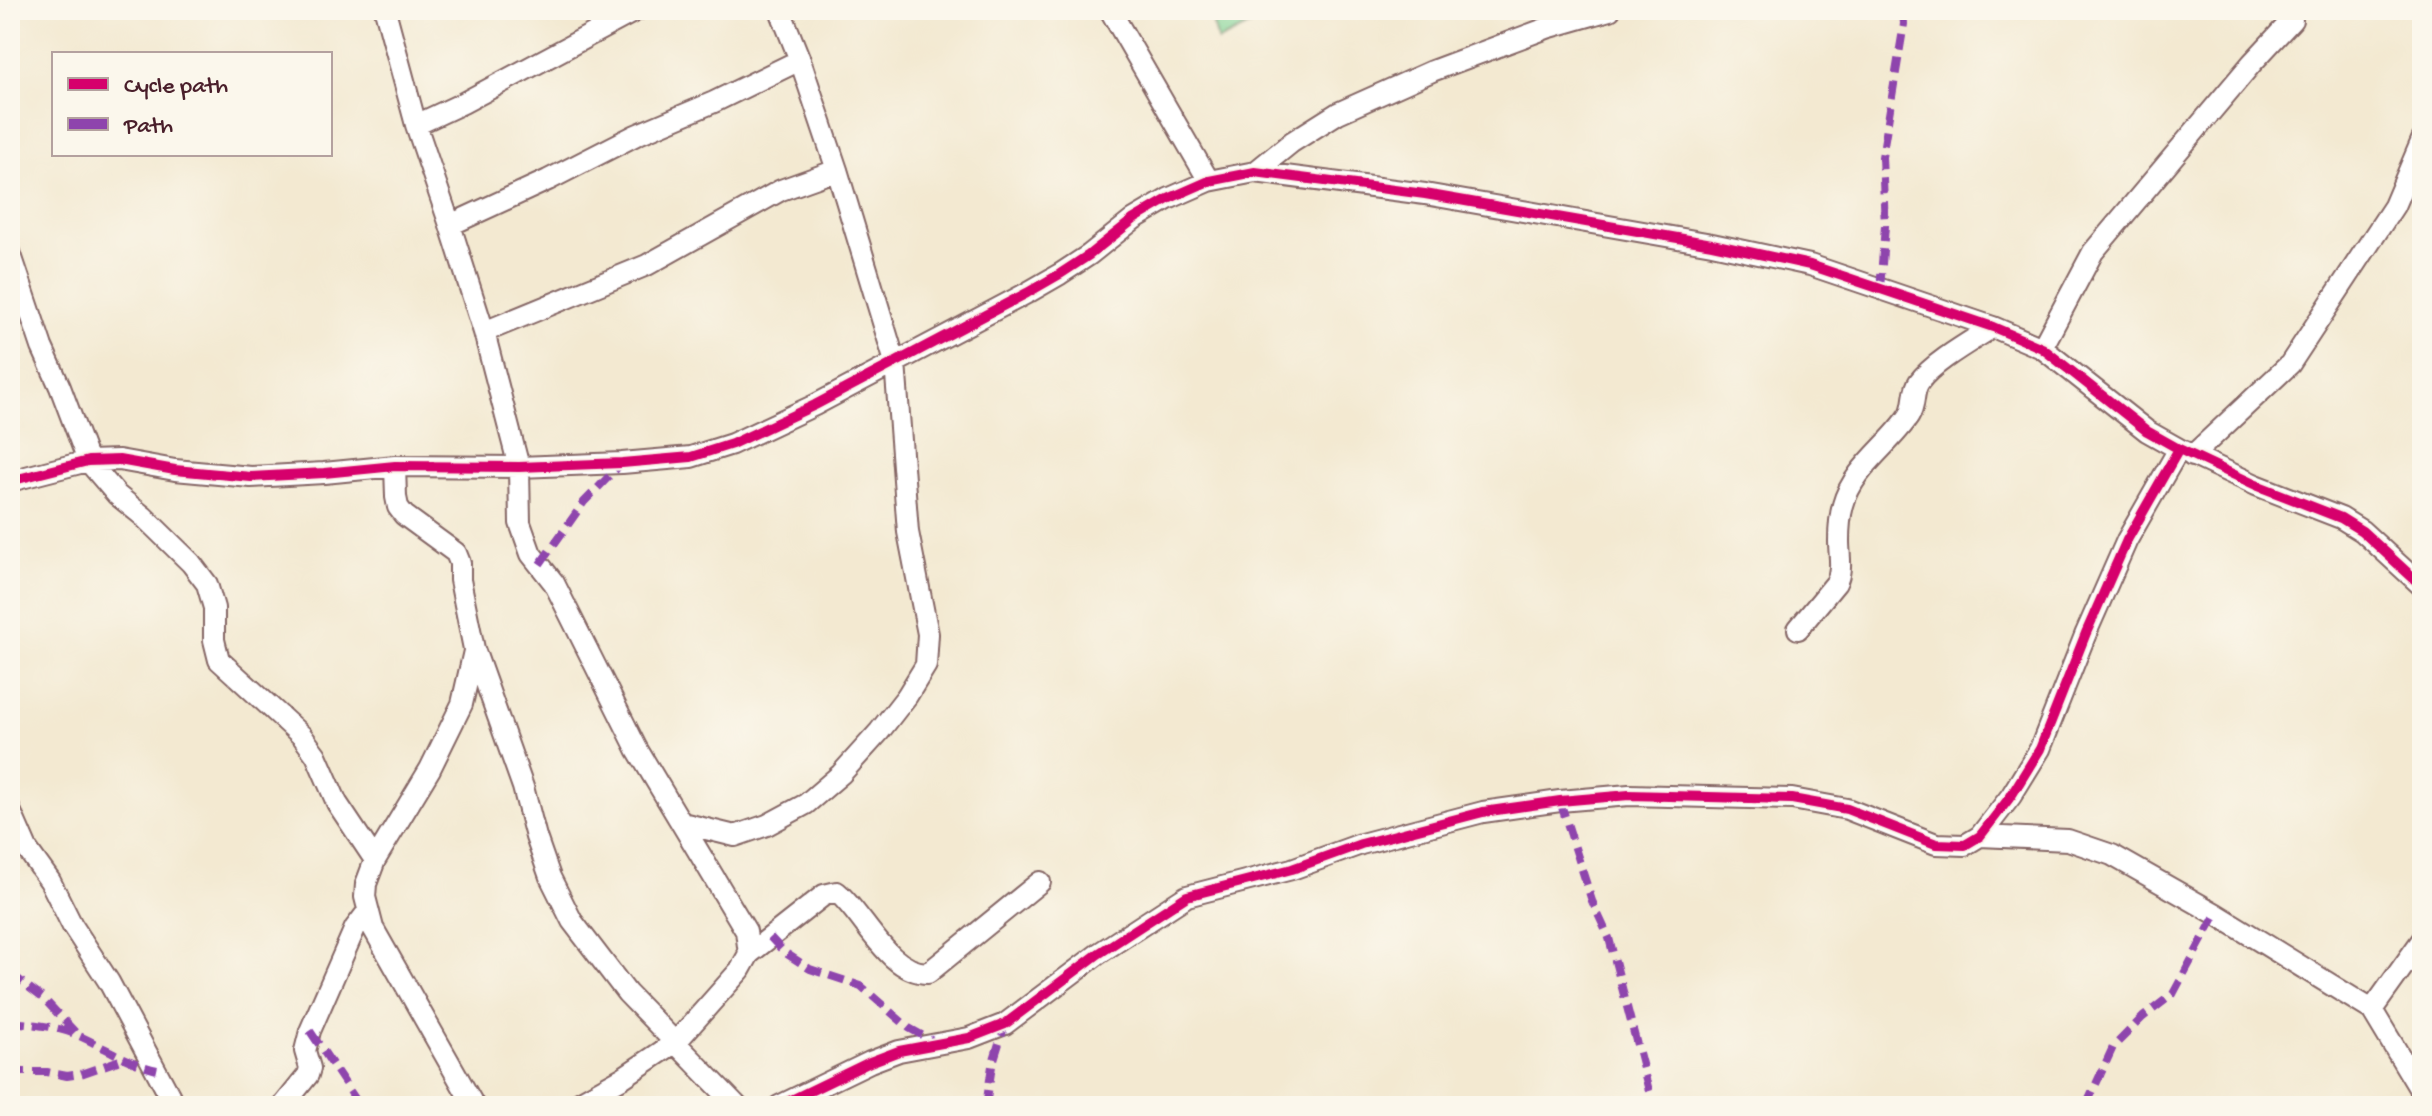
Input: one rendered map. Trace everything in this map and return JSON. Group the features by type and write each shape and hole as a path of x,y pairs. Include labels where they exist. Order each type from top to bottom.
{"street":[{"path":"385,10 416,125 484,332 519,467 520,523 531,554 560,594 637,749 746,931 749,954"},
{"path":"416,125 637,10"},
{"path":"682,823 735,836 767,825 806,804 841,774 879,732 926,665 928,634 908,532 895,362 837,170 780,10"},
{"path":"1110,10 1209,181"},
{"path":"1255,172 1292,142 1338,113 1432,71 1547,28 1610,10"},
{"path":"2042,348 2093,252 2292,20"},
{"path":"450,225 800,60"},
{"path":"782,1105 899,1051 969,1038 1005,1024 1098,954 1187,896 1292,869 1361,844 1483,812 1629,795 1792,799 1847,809 1936,844 1965,845 1980,836 2011,796 2040,749 2127,540 2186,452 2290,364 2394,206 2422,140"},
{"path":"484,332 647,265 781,190 837,170"},
{"path":"10,481 88,461 119,460 175,470 251,477 395,466 519,467 691,457 746,437 815,405 1049,280 1089,255 1134,219 1168,199 1209,181 1255,172 1425,194 1712,244 1810,265 1993,327 2042,348 2147,431 2256,485 2341,518 2362,531 2422,586"},
{"path":"10,252 42,347 88,461 117,495 191,563 207,584 214,608 214,640 219,660 302,736 316,755 337,803 375,860"},
{"path":"1798,629 1840,575 1840,523 1844,501 1852,484 1879,447 1910,414 1915,405 1918,383 1934,367 1993,327"},
{"path":"395,466 398,507 404,515 456,553 460,563 460,580 474,649 523,787 550,877 572,921 627,993 737,1106"},
{"path":"474,649 462,704 430,769 375,860 366,884 373,928 474,1106"},
{"path":"10,810 27,849 50,881 72,925 139,1034 170,1104"},
{"path":"1980,836 2068,840 2112,855 2216,914 2372,1010 2422,1093"},
{"path":"10,861 27,849"},
{"path":"572,1106 676,1042 740,970 749,954 824,895 837,892 903,967 917,973 928,973 1040,882"},
{"path":"283,1106 308,1075 310,1068 305,1051 310,1031 355,928 368,911"},
{"path":"2372,1010 2422,940"}],"green space":[{"path":"1209,10 1281,10 1218,41"}],"marked path":[{"path":"1880,289 1885,226 1882,157 1904,24 1903,10"},
{"path":"540,564 584,502 622,463"},
{"path":"1560,801 1592,901 1609,938 1653,1106"},
{"path":"2086,1106 2113,1047 2143,1017 2173,994 2216,914"},
{"path":"770,937 784,952 810,969 861,986 909,1028 936,1043"},
{"path":"10,973 44,999 76,1033"},
{"path":"10,1022 69,1032 157,1070"},
{"path":"986,1106 992,1066 1005,1024"},
{"path":"310,1031 360,1106"},
{"path":"10,1072 47,1072 67,1076 123,1059"}],"cycle path":[{"path":"10,481 88,461 119,460 175,470 251,477 395,466 519,467 691,457 732,444 815,405 1027,293 1089,255 1134,219 1168,199 1209,181 1255,172 1425,194 1712,244 1810,265 1993,327 2042,348 2147,431 2179,449 2256,485 2341,518 2362,531 2422,586"},
{"path":"779,1106 899,1051 969,1038 1005,1024 1098,954 1187,896 1292,869 1361,844 1483,812 1629,795 1792,799 1847,809 1936,844 1965,845 1980,836 2011,796 2040,749 2127,540 2179,449"}]}
